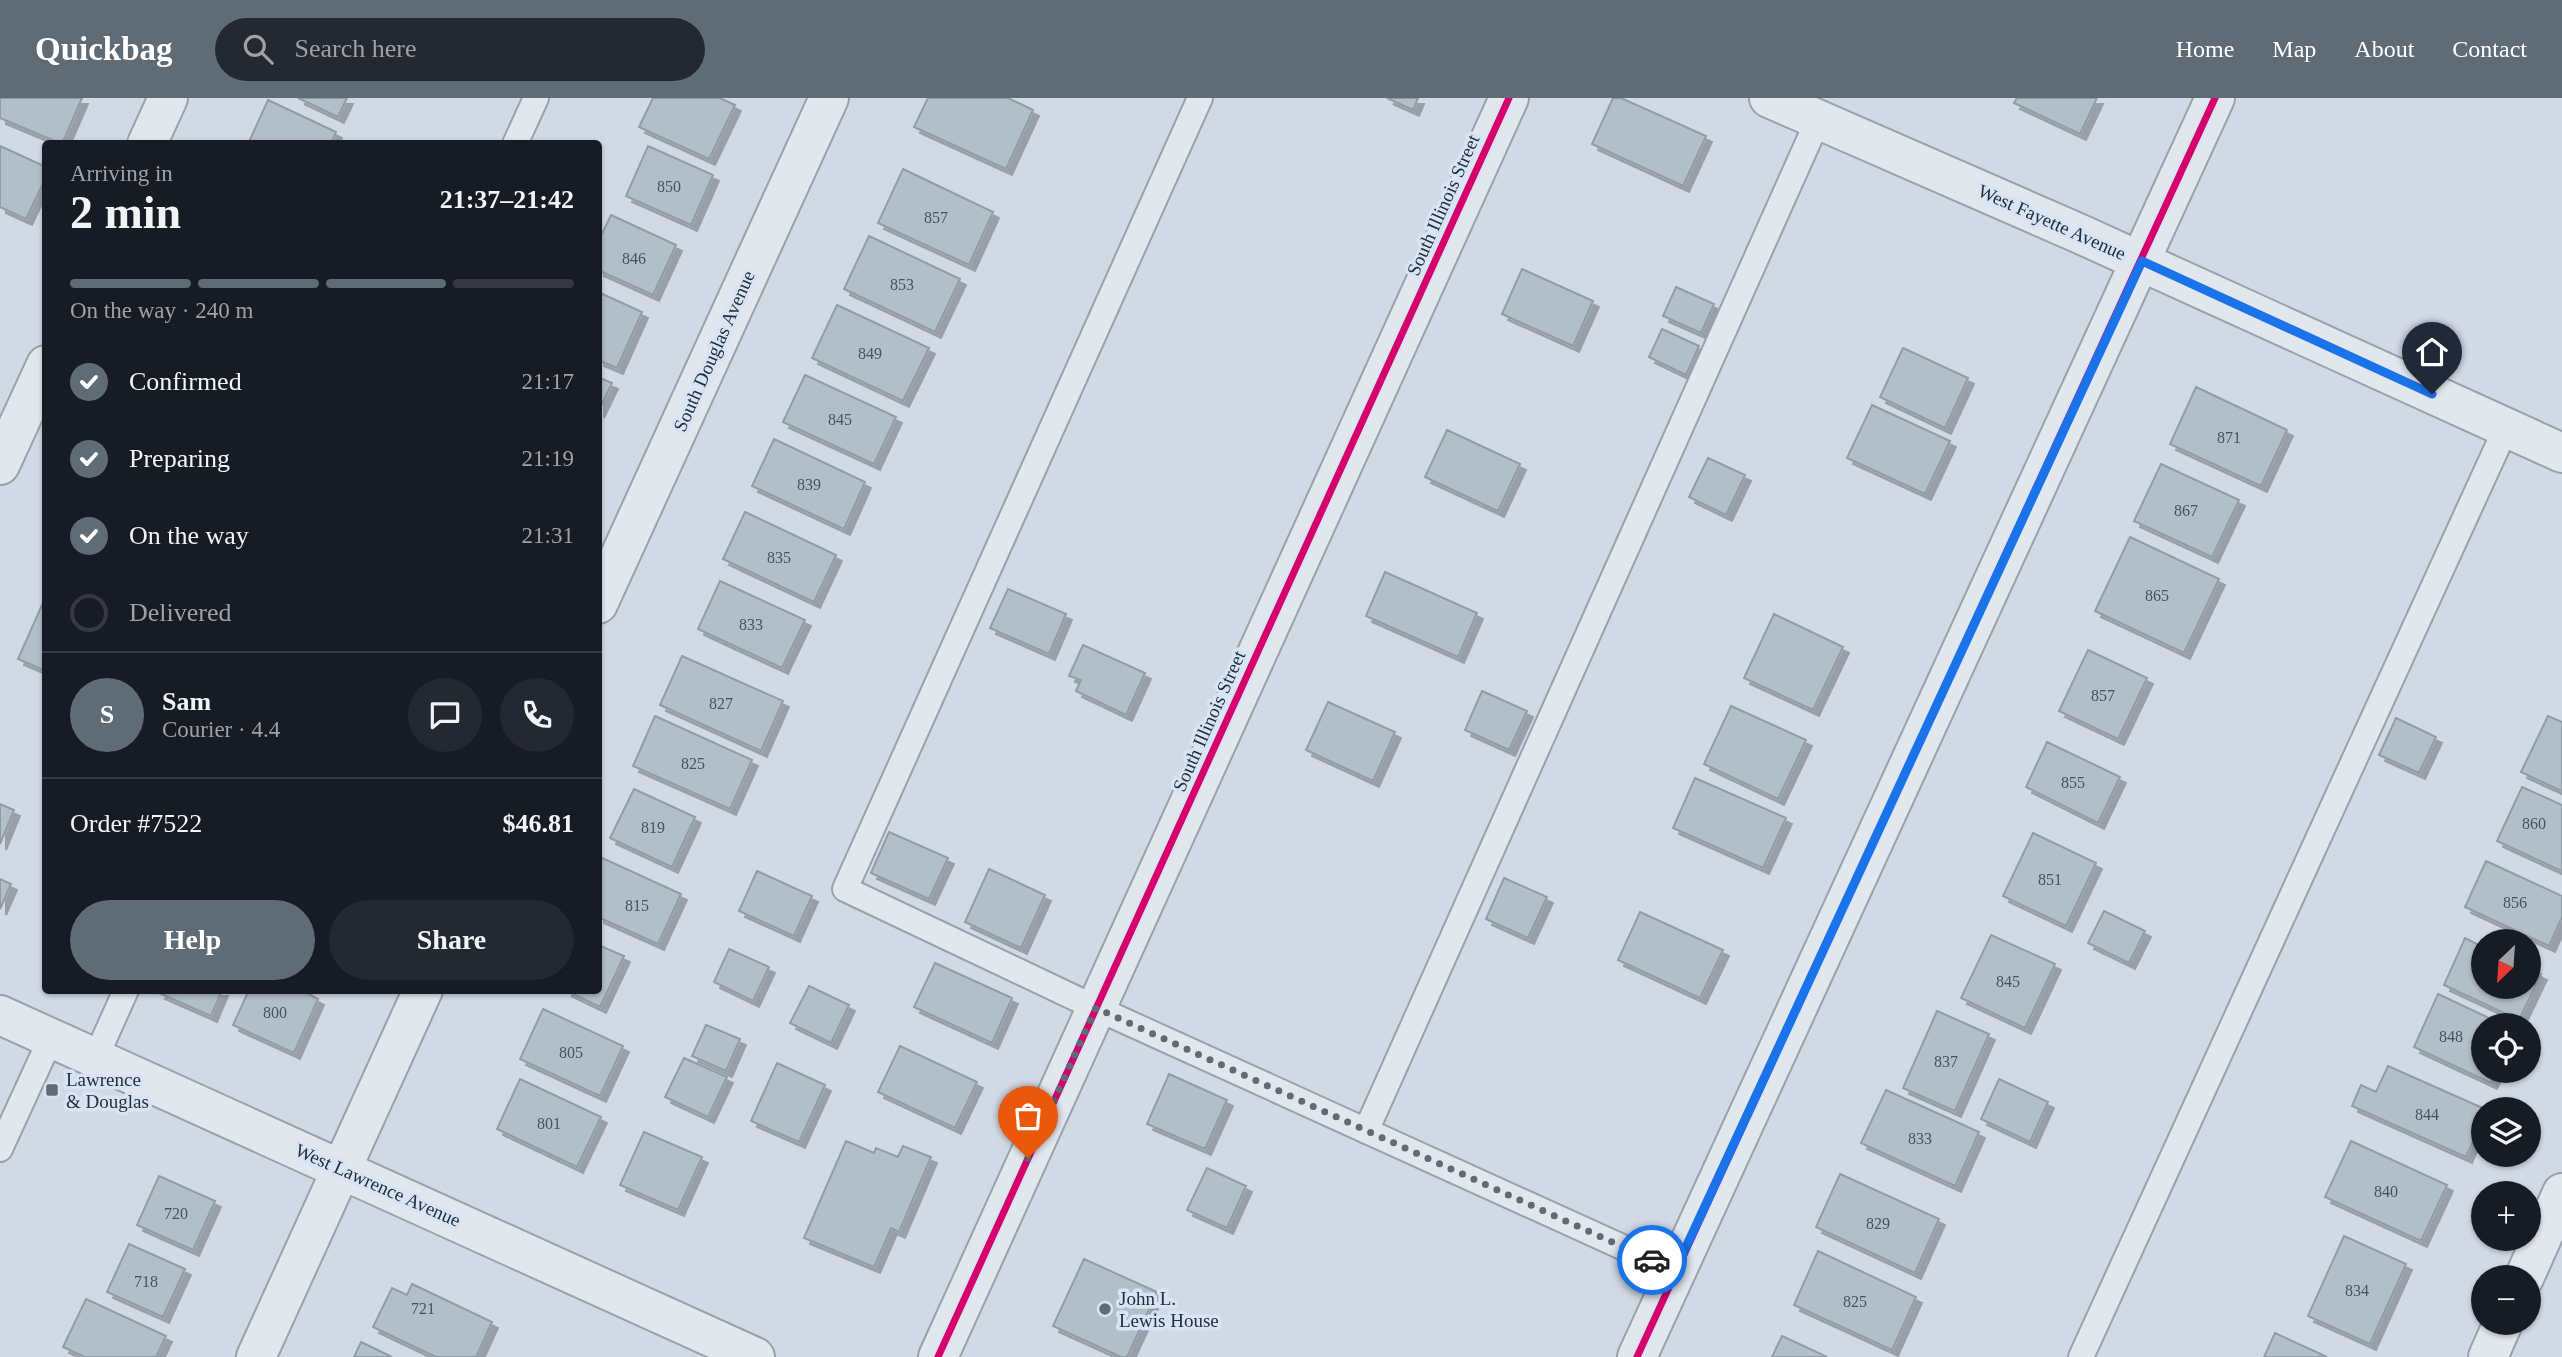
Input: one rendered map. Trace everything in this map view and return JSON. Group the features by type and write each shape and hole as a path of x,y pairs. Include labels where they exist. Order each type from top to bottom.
{"street":[{"path":"149,140 168,98"},
{"name":"South Douglas Avenue","path":"602,595 829,98"},
{"name":"South Illinois Street","path":"938,1357 1509,98"},
{"name":"West Fayette Avenue","path":"1769,98 2142,261 2562,453"},
{"path":"1637,1357 2215,98"},
{"path":"0,465 42,374"},
{"path":"256,1357 421,994"},
{"name":"West Lawrence Avenue","path":"0,1015 755,1357"},
{"path":"2530,1265 2562,1193"},
{"path":"2488,1357 2498,1335"}],"lane":[{"path":"517,140 536,98"},
{"path":"1200,98 845,889 1096,1008 1675,1271"},
{"path":"1366,1131 1818,120"},
{"path":"2081,1357 2506,428"},
{"path":"96,1058 125,994"},
{"path":"0,1149 51,1038"}],"building":[{"path":"0,98 82,98 64,140 52,140 0,118"},
{"path":"298,98 347,98 338,117"},
{"path":"653,98 720,98 735,105 709,159 639,127"},
{"path":"928,98 1008,98 1033,110 1006,169 914,127"},
{"path":"1387,98 1418,98 1413,110"},
{"path":"1613,98 1621,98 1706,136 1683,186 1592,144"},
{"path":"2017,98 2097,98 2080,134 2014,103"},
{"path":"268,100 336,132 333,140 250,140"},
{"path":"0,146 42,165 42,185 26,219 0,207"},
{"path":"648,146 713,175 691,225 626,196"},
{"path":"903,169 993,212 969,265 878,223"},
{"path":"611,215 676,245 653,295 602,272 602,234"},
{"path":"869,236 960,279 935,332 844,289"},
{"path":"1522,269 1593,301 1573,346 1502,314"},
{"path":"1676,287 1714,304 1701,333 1663,316"},
{"path":"602,294 642,312 617,368 602,362"},
{"path":"837,305 929,348 903,401 812,358"},
{"path":"1662,329 1699,346 1686,375 1649,357"},
{"path":"1903,348 1968,378 1945,428 1880,397"},
{"path":"805,375 896,417 874,464 783,422"},
{"path":"602,379 612,383 602,404"},
{"path":"2196,387 2287,430 2261,486 2170,444"},
{"path":"1872,405 1950,441 1925,494 1847,458"},
{"path":"1447,430 1520,464 1498,511 1425,477"},
{"path":"774,439 865,482 844,529 752,486"},
{"path":"1708,458 1745,475 1726,515 1689,497"},
{"path":"2161,464 2239,500 2212,557 2134,521"},
{"path":"745,512 836,555 814,602 723,559"},
{"path":"2130,537 2219,579 2184,653 2095,611"},
{"path":"1385,572 1477,613 1458,657 1366,616"},
{"path":"720,581 805,620 782,668 698,629"},
{"path":"1008,589 1066,614 1049,654 990,628"},
{"path":"42,605 42,669 18,659"},
{"path":"1774,614 1843,647 1813,710 1744,678"},
{"path":"1083,645 1145,673 1126,715 1076,691 1081,680 1069,676"},
{"path":"2088,650 2147,678 2118,739 2059,711"},
{"path":"682,656 783,701 761,751 660,705"},
{"path":"1482,691 1527,711 1509,750 1465,730"},
{"path":"1328,702 1395,732 1373,781 1306,750"},
{"path":"1731,706 1806,740 1778,799 1704,764"},
{"path":"655,716 752,760 730,809 633,766"},
{"path":"2548,716 2562,722 2562,791 2521,772"},
{"path":"2396,718 2436,737 2419,773 2379,755"},
{"path":"2047,742 2120,777 2098,823 2026,787"},
{"path":"1695,778 1786,818 1763,868 1673,828"},
{"path":"2522,787 2562,805 2562,871 2497,841"},
{"path":"634,789 695,817 672,867 610,838"},
{"path":"0,804 14,810 0,844"},
{"path":"889,832 948,858 929,899 871,873"},
{"path":"2033,833 2096,863 2066,926 2003,896"},
{"path":"602,858 681,894 658,944 602,919"},
{"path":"2486,861 2562,896 2562,917 2549,946 2541,942 2541,929 2512,929 2465,907"},
{"path":"989,869 1045,895 1021,948 965,922"},
{"path":"757,871 812,896 794,936 739,911"},
{"path":"1504,878 1547,897 1528,938 1486,919"},
{"path":"0,879 11,884 0,909"},
{"path":"2104,911 2145,931 2129,963 2088,943"},
{"path":"1640,912 1723,950 1700,998 1618,960"},
{"path":"1991,935 2055,964 2025,1028 1961,998"},
{"path":"2465,938 2471,941 2471,998 2444,985"},
{"path":"602,947 624,956 600,1007 573,994 602,994"},
{"path":"729,949 769,967 753,1001 714,982"},
{"path":"935,963 1012,998 992,1043 914,1007"},
{"path":"809,986 849,1005 831,1043 790,1023"},
{"path":"161,994 220,994 211,1016"},
{"path":"247,994 309,994 318,999 294,1053 233,1025"},
{"path":"2438,994 2478,1013 2471,1013 2471,1074 2414,1047"},
{"path":"2474,999 2529,999 2522,1013 2504,1013"},
{"path":"543,1009 623,1046 600,1096 520,1059"},
{"path":"1937,1011 1989,1034 1955,1111 1903,1088"},
{"path":"706,1025 740,1039 726,1071 692,1056"},
{"path":"900,1046 977,1082 955,1128 878,1092"},
{"path":"684,1058 727,1077 708,1117 665,1097"},
{"path":"777,1063 825,1085 799,1142 751,1121"},
{"path":"2388,1066 2471,1103 2471,1146 2466,1157 2352,1106 2361,1085 2376,1092"},
{"path":"1169,1074 1227,1100 1205,1149 1147,1124"},
{"path":"520,1079 601,1117 577,1167 497,1129"},
{"path":"1999,1079 2048,1102 2030,1142 1981,1119"},
{"path":"1886,1090 1979,1132 1955,1186 1861,1143"},
{"path":"644,1132 702,1157 678,1210 620,1185"},
{"path":"846,1141 874,1153 876,1148 898,1157 903,1146 931,1157 899,1232 891,1228 874,1267 804,1238"},
{"path":"2351,1141 2447,1185 2421,1241 2325,1197"},
{"path":"1207,1168 1246,1186 1227,1228 1187,1210"},
{"path":"1840,1174 1939,1219 1915,1273 1816,1227"},
{"path":"159,1176 215,1201 193,1250 137,1225"},
{"path":"2344,1236 2406,1264 2370,1344 2308,1316"},
{"path":"129,1244 185,1269 163,1317 107,1292"},
{"path":"1818,1251 1916,1297 1892,1350 1794,1305"},
{"name":"John L. Lewis House","path":"1084,1259 1157,1292 1127,1357 1121,1357 1053,1326"},
{"path":"412,1284 492,1322 476,1357 436,1357 373,1327 392,1288 407,1295"},
{"path":"86,1299 166,1336 156,1357 85,1357 63,1347"},
{"path":"2275,1333 2327,1357 2264,1357"},
{"path":"1782,1336 1827,1357 1772,1357"},
{"path":"361,1342 392,1357 354,1357"}],"cycle path":[{"path":"938,1357 1509,98"},
{"path":"1637,1357 2215,98"}],"way so far":[{"path":"1028,1158 1096,1008 1652,1260"}],"place":[{"name":"Lawrence & Douglas","path":"52,1090"},
{"name":"John L. Lewis House","path":"1105,1309"}],"route":[{"path":"1652,1260 1675,1271 2142,261 2432,394"}]}
